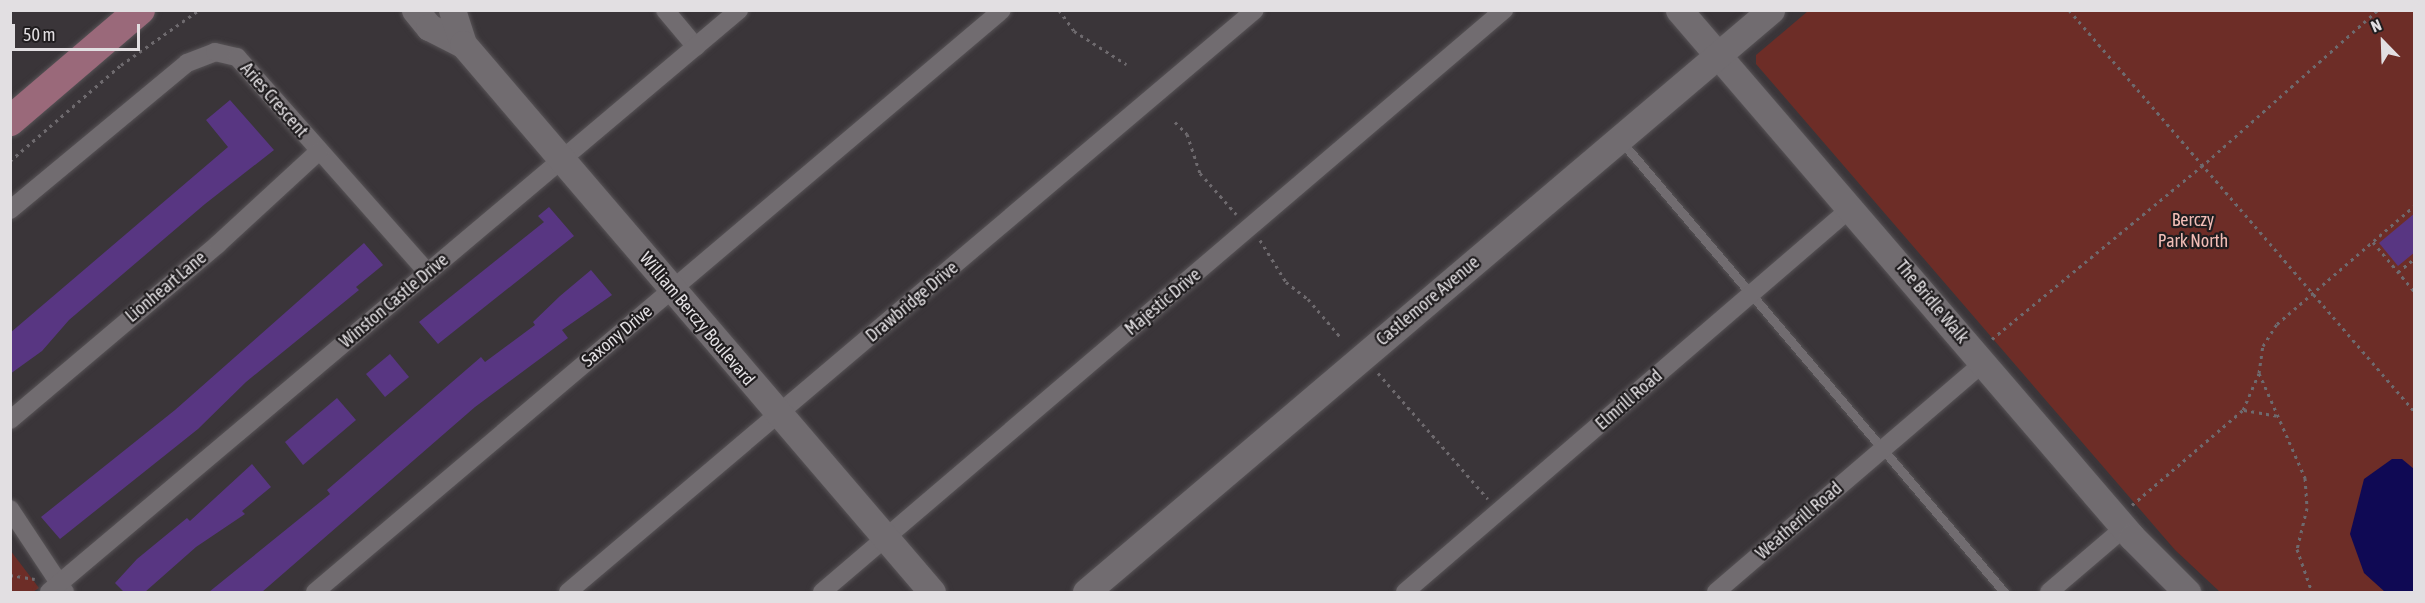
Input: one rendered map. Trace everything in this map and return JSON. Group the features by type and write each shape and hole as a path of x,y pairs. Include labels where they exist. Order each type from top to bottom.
{"main road":[{"path":"10,121 140,10"}],"street":[{"name":"William Berczy Boulevard","path":"415,10 429,27 463,44 778,415 932,592"},
{"name":"William Berczy Boulevard","path":"452,10 463,44"},
{"path":"665,10 696,47"},
{"name":"Winston Castle Drive","path":"58,589 739,10"},
{"name":"Saxony Drive","path":"315,592 1002,10"},
{"name":"Drawbridge Drive","path":"568,592 1254,10"},
{"name":"Majestic Drive","path":"822,592 1504,10"},
{"name":"The Bridle Walk","path":"1679,10 1852,207 1988,351 2128,517 2187,592"},
{"name":"Castlemore Avenue","path":"1095,590 1771,10"},
{"name":"Aries Crescent","path":"10,210 187,63 215,52 237,57 428,273"},
{"name":"Lionheart Lane","path":"10,420 218,244 319,151"},
{"name":"Elmrill Road","path":"1405,592 1852,207"},
{"name":"Weatherill Road","path":"1716,592 1882,450 1988,351"},
{"path":"10,509 58,589"},
{"path":"2049,592 2128,517"}],"lane":[{"path":"1619,139 1750,296 2004,592"}],"path":[{"path":"10,161 122,65 199,10"},
{"path":"1059,10 1074,31 1126,64"},
{"path":"2069,10 2201,166 2314,291 2415,411"},
{"path":"1988,351 2378,10"},
{"path":"1175,122 1187,134 1200,173 1236,214"},
{"path":"2128,517 2243,410 2259,373 2263,346 2272,331 2314,291 2415,206"},
{"path":"1258,238 1286,282 1308,299 1342,339"},
{"path":"2372,242 2415,291"},
{"path":"2398,272 2415,259"},
{"path":"1373,367 1491,503"},
{"path":"2259,373 2305,478 2307,508 2297,549 2312,592"},
{"path":"2243,410 2280,417"}],"green space":[{"name":"Berczy Park North","path":"1808,11 2414,11 2414,592 2220,592 2175,550 1756,64 1756,55"},
{"path":"10,550 39,588 33,592 11,592"}],"shaded area":[{"path":"2392,459 2402,459 2414,469 2414,592 2385,592 2364,573 2350,534 2364,479"}],"building":[{"path":"230,100 274,150 205,204 69,320 42,351 10,374 10,333 228,147 206,120"},
{"path":"549,207 574,236 438,344 419,322 544,222 538,216"},
{"path":"2415,213 2415,252 2398,266 2379,243"},
{"path":"364,243 383,265 356,287 359,290 246,382 198,429 60,539 41,517 175,410"},
{"path":"591,270 612,295 562,330 568,338 475,407 262,592 209,592 330,494 327,490 481,357 485,362 535,325 533,322"},
{"path":"390,354 409,377 385,397 366,374"},
{"path":"337,398 356,420 303,465 285,442"},
{"path":"252,464 271,487 242,511 245,514 196,547 145,592 124,592 115,583 137,559 187,518 190,521"}]}
